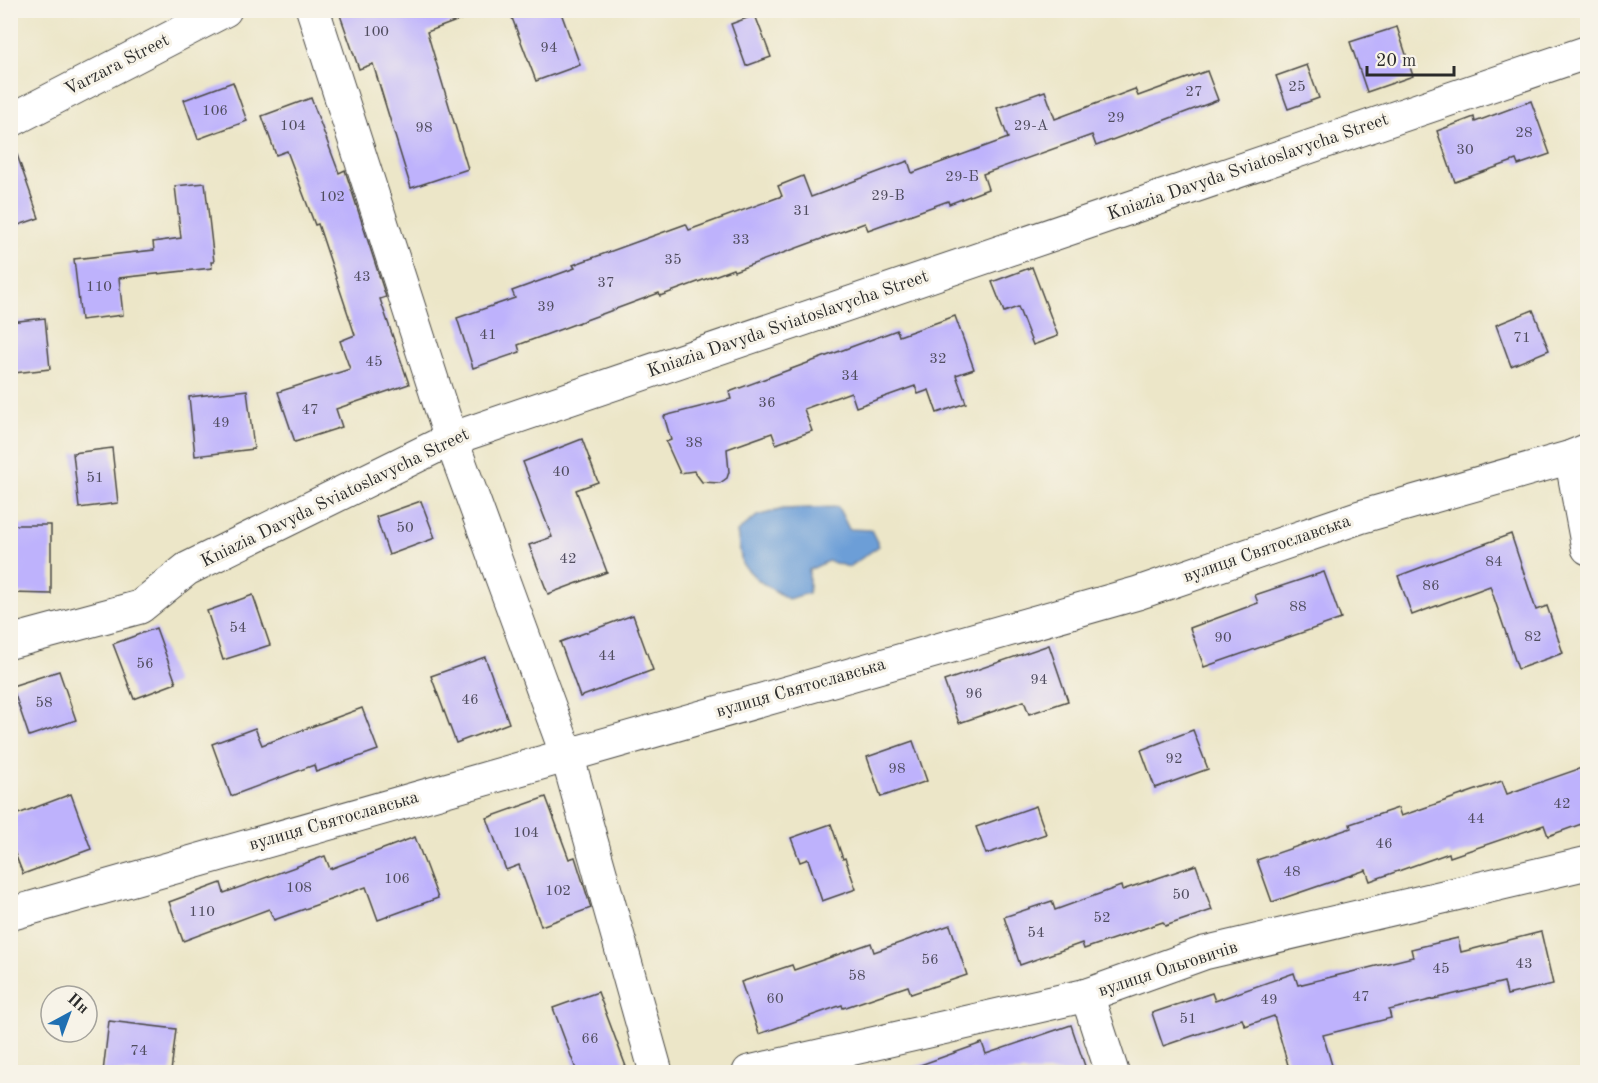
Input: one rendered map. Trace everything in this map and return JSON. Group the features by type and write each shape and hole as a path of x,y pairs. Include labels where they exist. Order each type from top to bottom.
{"street":[{"name":"Varzara Street","path":"10,121 225,10"},
{"path":"313,10 451,439 567,754 656,1072"},
{"name":"Kniazia Davyda Sviatoslavycha Street","path":"10,642 140,607 187,569 451,439 1587,52"},
{"path":"1579,453 1587,548"},
{"name":"вулиця Святославська","path":"10,914 1138,593 1360,517 1579,453"},
{"name":"вулиця Ольговичів","path":"748,1072 1087,995 1204,953 1587,863"},
{"path":"1087,995 1112,1072"}],"water":[{"path":"838,507 849,529 871,530 879,546 849,567 828,561 809,570 809,593 788,599 759,581 742,564 737,532 757,516 783,509"}],"building":[{"path":"352,10 477,10 478,13 427,32 468,169 411,188 373,64 359,69 340,15"},
{"path":"509,10 560,10 580,65 536,81"},
{"path":"755,15 771,57 746,66 731,24"},
{"path":"1397,27 1413,76 1367,92 1350,42"},
{"path":"1307,65 1319,98 1288,109 1276,76"},
{"path":"1207,71 1218,100 1096,146 1092,135 983,174 988,189 949,204 948,201 868,230 865,223 734,271 733,269 660,296 659,293 518,345 520,352 473,368 457,318 515,298 512,291 575,268 573,265 686,224 689,230 782,196 778,186 803,176 811,197 908,161 912,173 1008,138 997,108 1045,91 1055,119 1135,89 1138,96"},
{"path":"233,82 247,121 198,139 184,100"},
{"path":"311,98 339,173 345,170 386,297 380,299 409,384 336,409 342,427 295,442 278,392 350,369 340,341 355,335 318,224 315,225 287,151 276,155 262,116"},
{"path":"1531,101 1550,154 1518,165 1516,160 1455,182 1437,131 1474,117 1475,122"},
{"path":"10,146 14,146 39,218 10,228"},
{"path":"205,183 214,262 211,262 212,268 119,278 123,315 81,320 74,259 154,250 153,242 181,238 175,186"},
{"path":"1032,267 1058,336 1033,345 1018,307 1004,312 992,282"},
{"path":"1533,310 1549,350 1511,366 1496,325"},
{"path":"955,316 974,369 956,375 966,403 937,413 929,390 918,394 915,386 856,407 851,392 804,409 812,431 776,444 772,433 727,449 729,472 727,478 720,483 702,482 694,471 680,473 666,442 671,440 664,416 731,399 729,392 897,330 899,336"},
{"path":"45,318 50,369 14,373 10,322"},
{"path":"247,390 254,449 195,456 189,397"},
{"path":"582,439 598,482 576,490 607,572 548,594 529,545 552,537 523,462"},
{"path":"112,448 118,503 79,508 73,453"},
{"path":"421,501 435,538 389,555 376,517"},
{"path":"10,525 51,525 51,594 10,593"},
{"path":"1511,534 1536,610 1547,606 1563,653 1518,669 1490,586 1412,615 1398,576"},
{"path":"1324,572 1341,619 1204,667 1190,628 1258,603 1255,595"},
{"path":"253,595 270,645 223,660 207,611"},
{"path":"633,615 653,670 580,697 560,642"},
{"path":"156,628 176,683 134,699 113,644"},
{"path":"1049,645 1068,701 1029,714 1024,701 959,723 944,681"},
{"path":"485,657 509,723 456,743 431,676"},
{"path":"59,671 76,720 29,736 12,686"},
{"path":"362,708 378,750 316,772 314,765 231,796 212,744 255,728 262,745"},
{"path":"1193,730 1208,769 1155,788 1141,750"},
{"path":"913,741 927,781 881,797 867,757"},
{"path":"1587,766 1587,822 1548,836 1544,825 1450,857 1449,853 1370,881 1366,870 1272,902 1257,860 1351,828 1350,824 1398,808 1401,816 1502,781 1507,794"},
{"path":"71,794 91,849 23,874 10,841 10,817"},
{"path":"546,797 569,859 575,857 591,908 541,926 519,865 506,870 487,818"},
{"path":"1036,806 1046,834 986,854 976,827"},
{"path":"831,824 856,889 822,901 808,859 800,862 791,838"},
{"path":"415,837 438,898 378,920 366,887 274,920 269,909 183,941 169,902 221,883 224,893 325,856 330,869"},
{"path":"1196,865 1212,910 1165,926 1163,922 1084,949 1082,943 1020,965 1004,917 1052,901 1055,910 1121,886 1122,890"},
{"path":"950,925 967,975 911,994 908,986 843,1008 842,1005 759,1034 741,982 792,965 794,970 871,943 874,952"},
{"path":"1541,932 1553,984 1507,995 1504,982 1389,1010 1391,1018 1323,1035 1334,1072 1290,1072 1274,1016 1245,1026 1242,1019 1163,1046 1152,1013 1212,993 1215,1001 1294,973 1298,985 1413,957 1411,949 1458,938 1461,952"},
{"path":"598,992 628,1072 577,1072 553,1008"},
{"path":"109,1021 176,1029 171,1072 103,1072"},
{"path":"1071,1025 1087,1072 909,1072 909,1069 982,1043 986,1054"}]}
